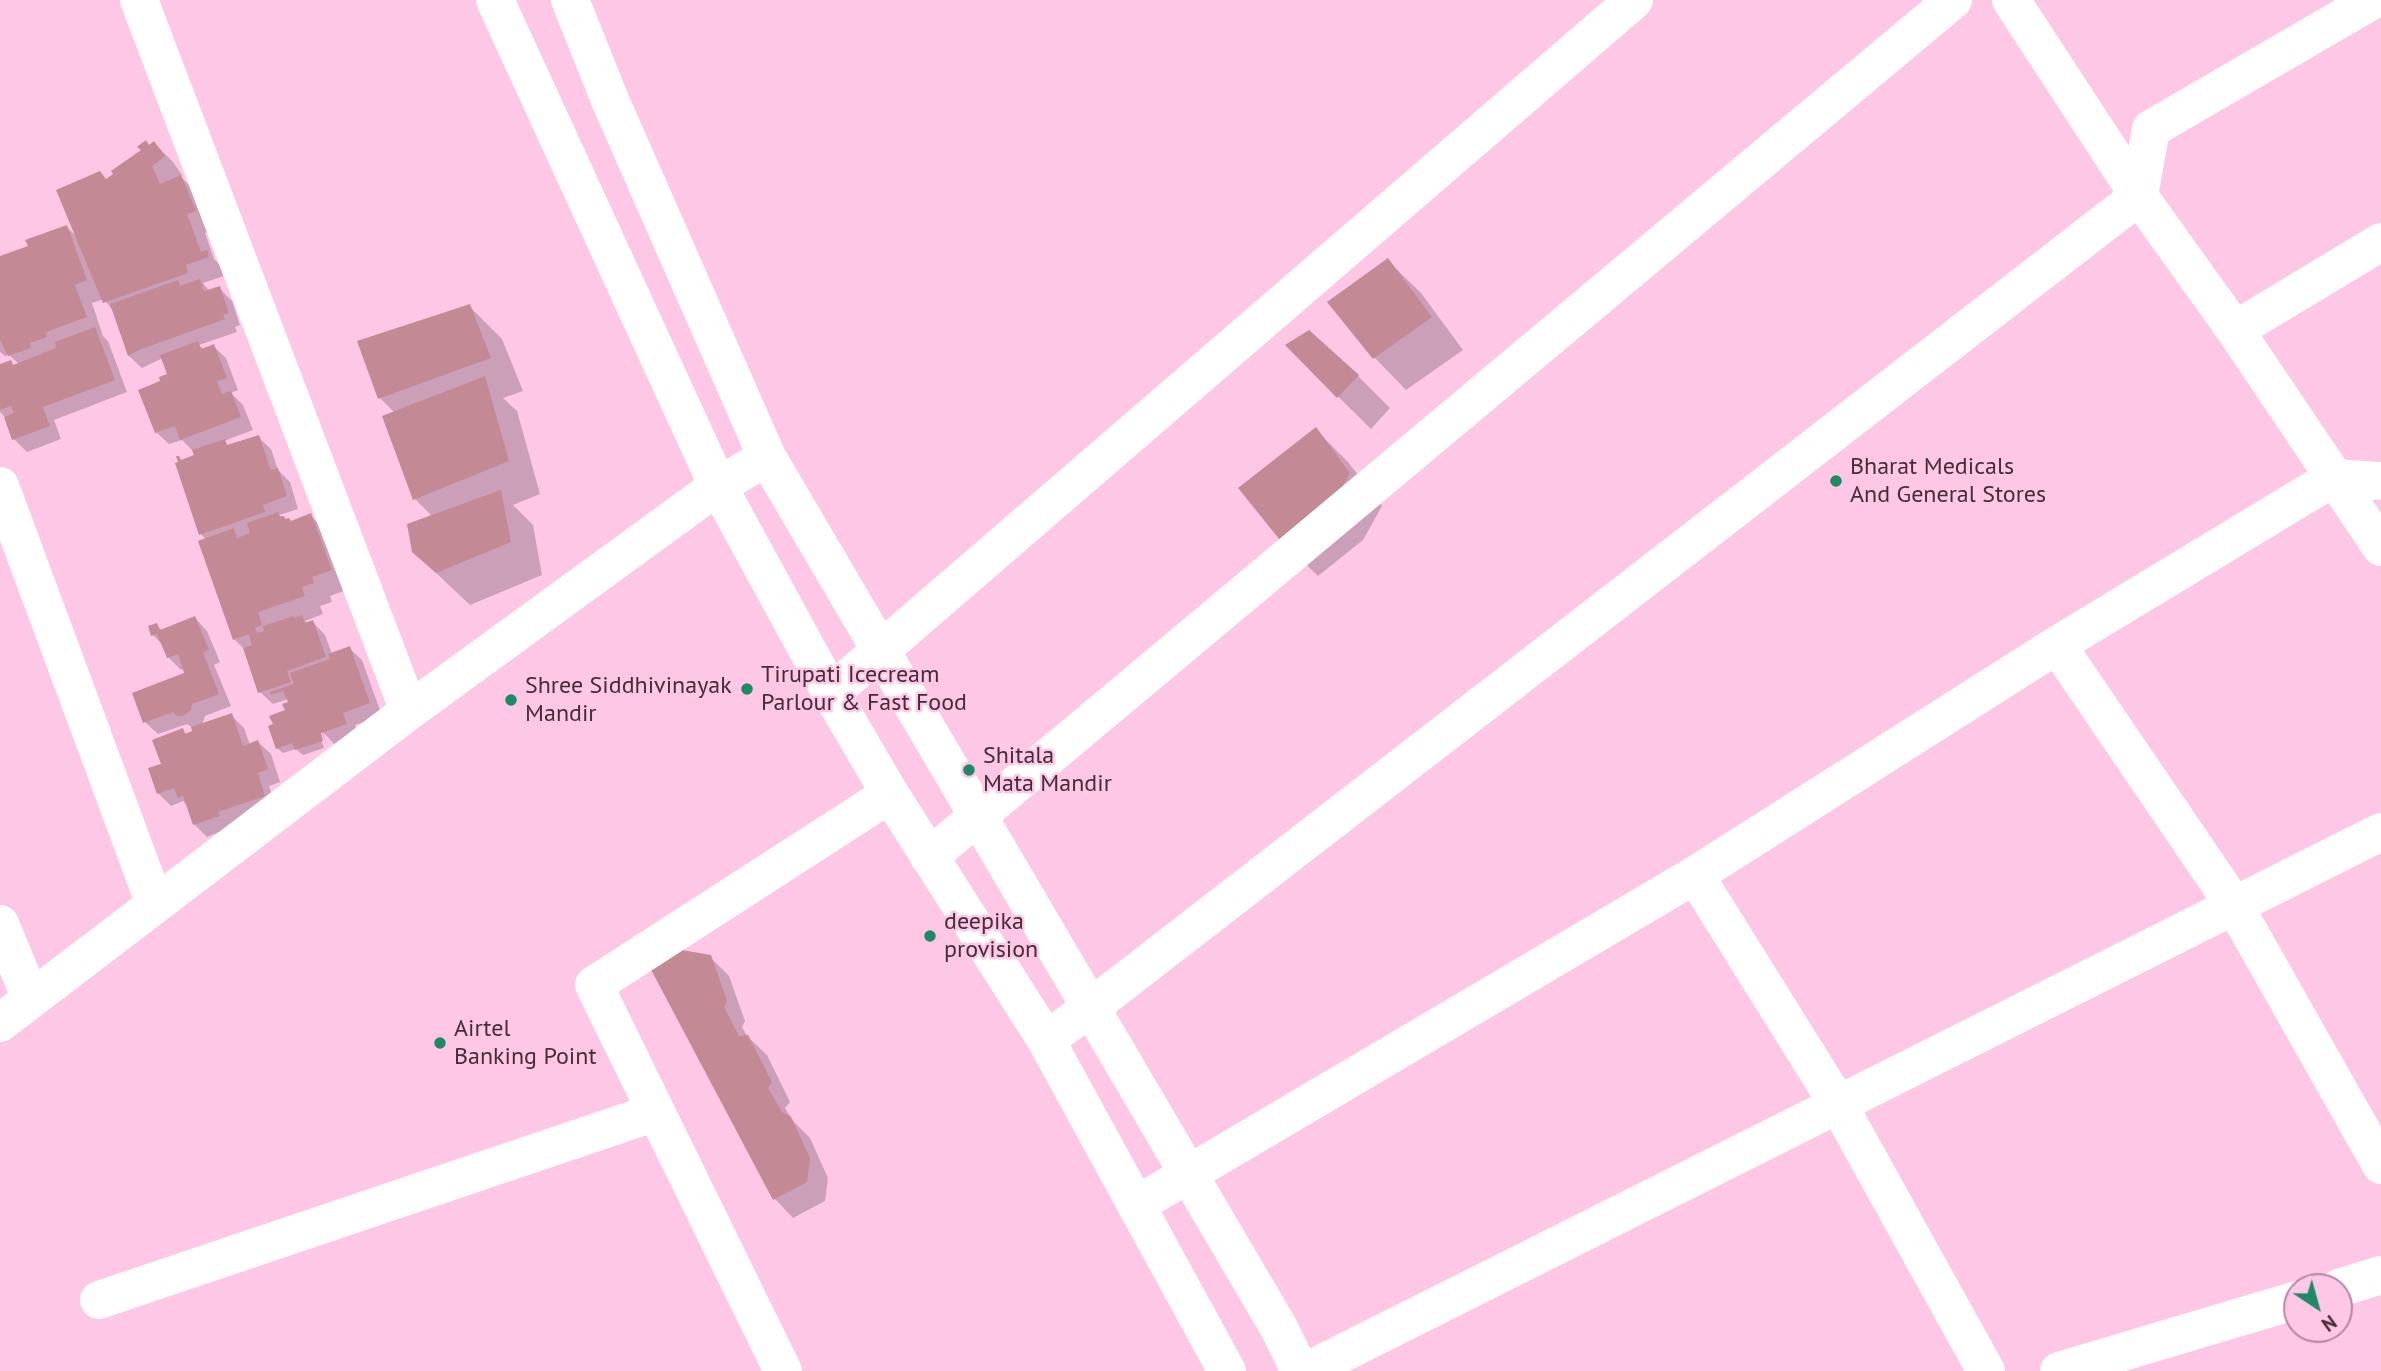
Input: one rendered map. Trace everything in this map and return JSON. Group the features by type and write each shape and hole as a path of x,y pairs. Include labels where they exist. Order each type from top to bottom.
{"street":[{"path":"139,0 408,711"},
{"path":"495,0 718,486 831,694 890,794 1046,1040 1227,1371"},
{"path":"570,0 610,100 767,457 1279,1328 1300,1371"},
{"path":"831,694 1634,0"},
{"path":"929,857 1953,0"},
{"path":"2011,0 2139,196 2235,330 2381,547"},
{"path":"1046,1040 2139,196 2151,129 2373,0"},
{"path":"2235,330 2381,242"},
{"path":"0,1023 408,711 718,486 767,457"},
{"path":"1136,1205 1695,875 2057,645 2333,478 2381,481"},
{"path":"0,486 155,905"},
{"path":"2057,645 2234,905 2381,1165"},
{"path":"783,1371 594,985 890,794"},
{"path":"1307,1371 2381,832"},
{"path":"1695,875 1838,1104 1986,1371"},
{"path":"0,924 31,999"},
{"path":"99,1300 656,1112"},
{"path":"2353,1283 2381,1275"},
{"path":"2059,1371 2283,1304"}],"building":[{"path":"146,140 149,145 154,141 165,156 152,166 160,184 181,175 196,211 187,214 201,252 207,250 209,257 186,265 188,273 103,303 56,190 100,171 106,179 113,174 111,171 141,150 137,147"},
{"path":"67,225 87,280 75,285 87,317 46,332 47,337 30,343 31,348 8,356 0,340 0,256 28,246 25,240"},
{"path":"1388,258 1432,317 1373,359 1327,302"},
{"path":"200,279 204,291 220,286 229,313 223,315 225,319 128,356 110,304 178,280 180,286"},
{"path":"470,304 491,358 378,399 357,341"},
{"path":"95,327 115,380 43,407 50,426 12,440 4,417 14,413 11,406 0,410 0,364 11,360 13,365 56,348 55,342"},
{"path":"1309,330 1359,375 1337,398 1285,345"},
{"path":"198,341 201,349 214,344 227,378 217,381 222,394 231,391 241,417 180,440 175,426 155,433 138,390 160,381 159,377 167,374 160,355"},
{"path":"485,376 509,461 413,500 382,416"},
{"path":"1316,427 1350,473 1331,508 1284,545 1238,488"},
{"path":"259,435 271,470 278,468 287,496 263,505 265,512 199,535 175,463 178,462 176,456 181,460 194,455 192,450 225,439 227,445"},
{"path":"501,490 511,542 436,573 412,552 407,524"},
{"path":"278,512 280,517 284,516 291,521 311,513 332,570 312,577 314,583 302,587 305,596 258,612 262,625 255,628 257,633 264,631 263,626 302,615 305,623 313,620 326,657 287,671 291,682 258,693 243,648 252,645 249,634 233,640 198,541 234,528 237,538 250,533 247,523"},
{"path":"195,616 209,650 203,652 219,694 192,704 191,710 183,716 177,716 173,712 143,723 132,693 184,673 178,654 167,658 157,634 151,636 148,626 157,623 160,630"},
{"path":"350,646 370,703 343,713 347,724 321,733 323,741 295,750 292,743 276,749 268,726 273,724 269,716 285,710 282,704 288,702 283,691 271,695 270,692 294,684 290,673 330,659 328,654"},
{"path":"232,713 243,746 258,740 268,769 258,773 265,796 218,812 220,816 193,825 183,796 178,798 174,788 157,794 148,768 161,764 152,740 183,728 185,734 192,731 191,727"},
{"path":"676,949 711,955 727,1001 724,1007 739,1036 748,1035 772,1082 768,1088 782,1112 791,1117 810,1158 807,1182 773,1200 648,964"}],"place":[{"name":"Bharat Medicals And General Stores","path":"1836,481"},
{"name":"Tirupati Icecream Parlour & Fast Food","path":"747,689"},
{"name":"Shree Siddhivinayak Mandir","path":"511,700"},
{"name":"Shitala Mata Mandir","path":"969,770"},
{"name":"deepika provision","path":"930,936"},
{"name":"Airtel Banking Point","path":"440,1043"}]}
